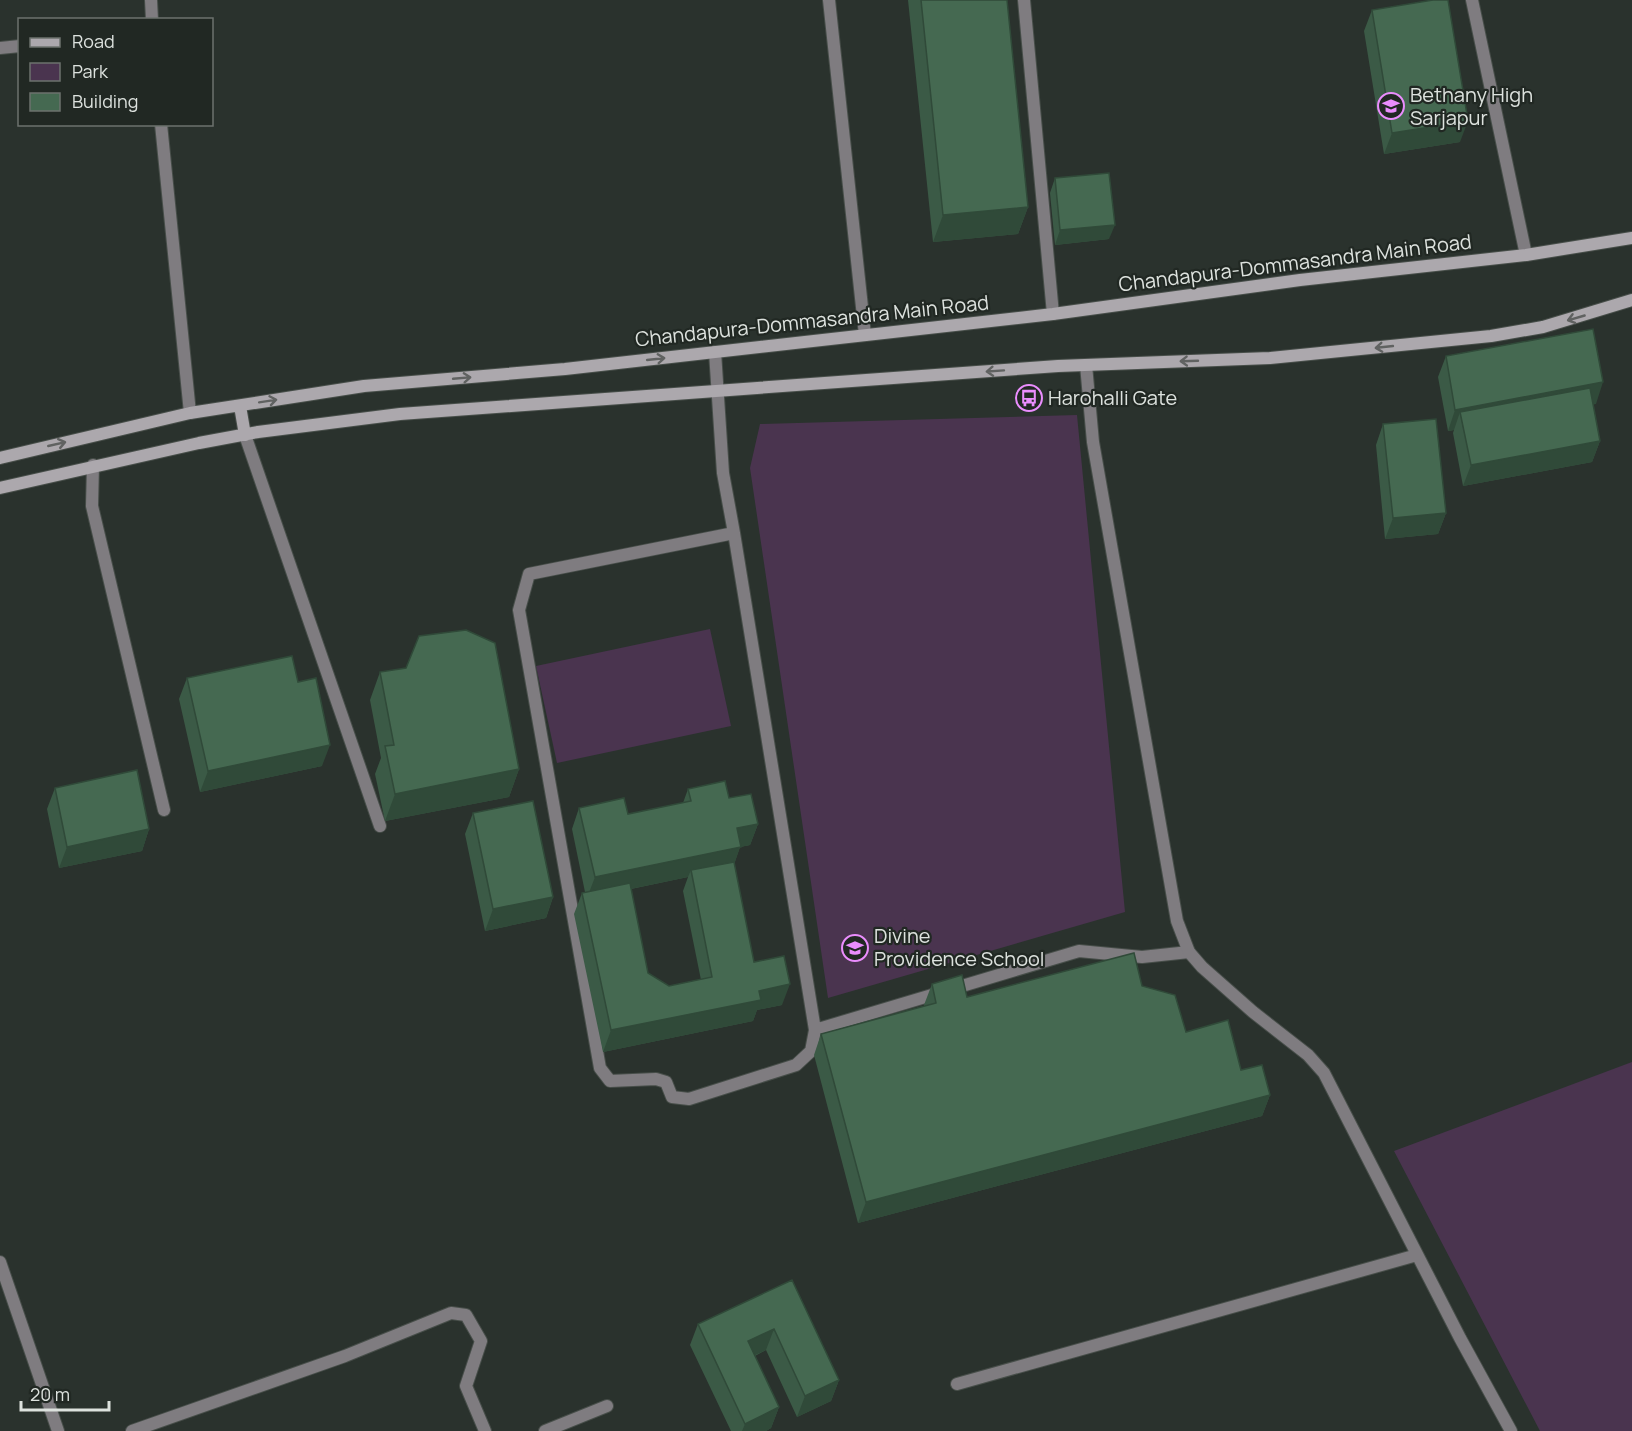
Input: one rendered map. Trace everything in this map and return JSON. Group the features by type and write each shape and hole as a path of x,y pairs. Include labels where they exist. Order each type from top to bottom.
{"main road":[{"name":"Chandapura-Dommasandra Main Road","path":"0,458 190,413 364,386 565,369 865,336 1053,314 1300,280 1526,255 1632,238"},
{"path":"0,488 93,465 244,435 400,414 1086,365 1270,358 1491,336 1543,327 1632,300"},
{"path":"240,406 244,435"}],"street":[{"path":"151,0 152,18"},
{"path":"829,0 865,336"},
{"path":"1024,0 1053,314"},
{"path":"1472,0 1526,255"},
{"path":"0,48 18,46"},
{"path":"161,126 190,413"},
{"path":"715,352 723,473 734,533 815,1030 811,1051 796,1065 689,1100 672,1097 666,1083 656,1080 610,1081 600,1068 519,610 529,574 734,533"},
{"path":"1086,365 1095,454 1177,921 1189,952 1202,967 1253,1012 1308,1055 1324,1073 1417,1255 1511,1431"},
{"path":"244,435 380,826"},
{"path":"93,465 92,506 164,810"},
{"path":"815,1030 1079,951 1142,957 1189,952"},
{"path":"957,1384 1417,1255"},
{"path":"0,1262 58,1431"},
{"path":"132,1431 345,1356 450,1313 466,1316 481,1341 466,1386 485,1431"},
{"path":"545,1431 607,1406"}],"green space":[{"path":"1077,415 1125,912 828,998 750,468 760,424"},
{"path":"710,629 731,726 557,763 536,666"},
{"path":"1632,1062 1632,1431 1540,1431 1394,1151"}],"building":[{"path":"921,0 1007,0 1028,207 943,215"},
{"path":"1433,0 1448,0 1468,121 1392,133 1372,10"},
{"path":"1109,173 1115,225 1060,230 1055,178"},
{"path":"1593,329 1603,382 1455,410 1446,356"},
{"path":"1590,388 1600,441 1471,465 1460,412"},
{"path":"1436,419 1446,513 1393,518 1383,424"},
{"path":"466,630 495,643 519,769 395,794 385,746 394,745 380,672 406,668 419,636"},
{"path":"292,656 298,682 316,678 330,745 208,771 187,678"},
{"path":"137,770 149,829 67,847 55,788"},
{"path":"725,781 729,798 751,794 758,824 737,828 741,847 595,877 579,808 624,798 628,814 691,801 688,789"},
{"path":"533,801 553,897 493,909 473,813"},
{"path":"734,862 754,962 784,956 790,984 759,991 761,1000 611,1030 582,893 630,883 648,973 669,986 712,977 691,870"},
{"path":"1134,953 1142,986 1175,995 1186,1032 1228,1020 1241,1070 1262,1065 1270,1095 866,1202 821,1034 936,1003 932,984 962,975 967,997"},
{"path":"792,1280 839,1380 805,1396 774,1329 748,1341 779,1407 745,1424 698,1324"}],"place":[{"name":"Bethany High Sarjapur","path":"1391,106"},
{"name":"Harohalli Gate","path":"1029,398"},
{"name":"Divine Providence School","path":"855,948"}]}
